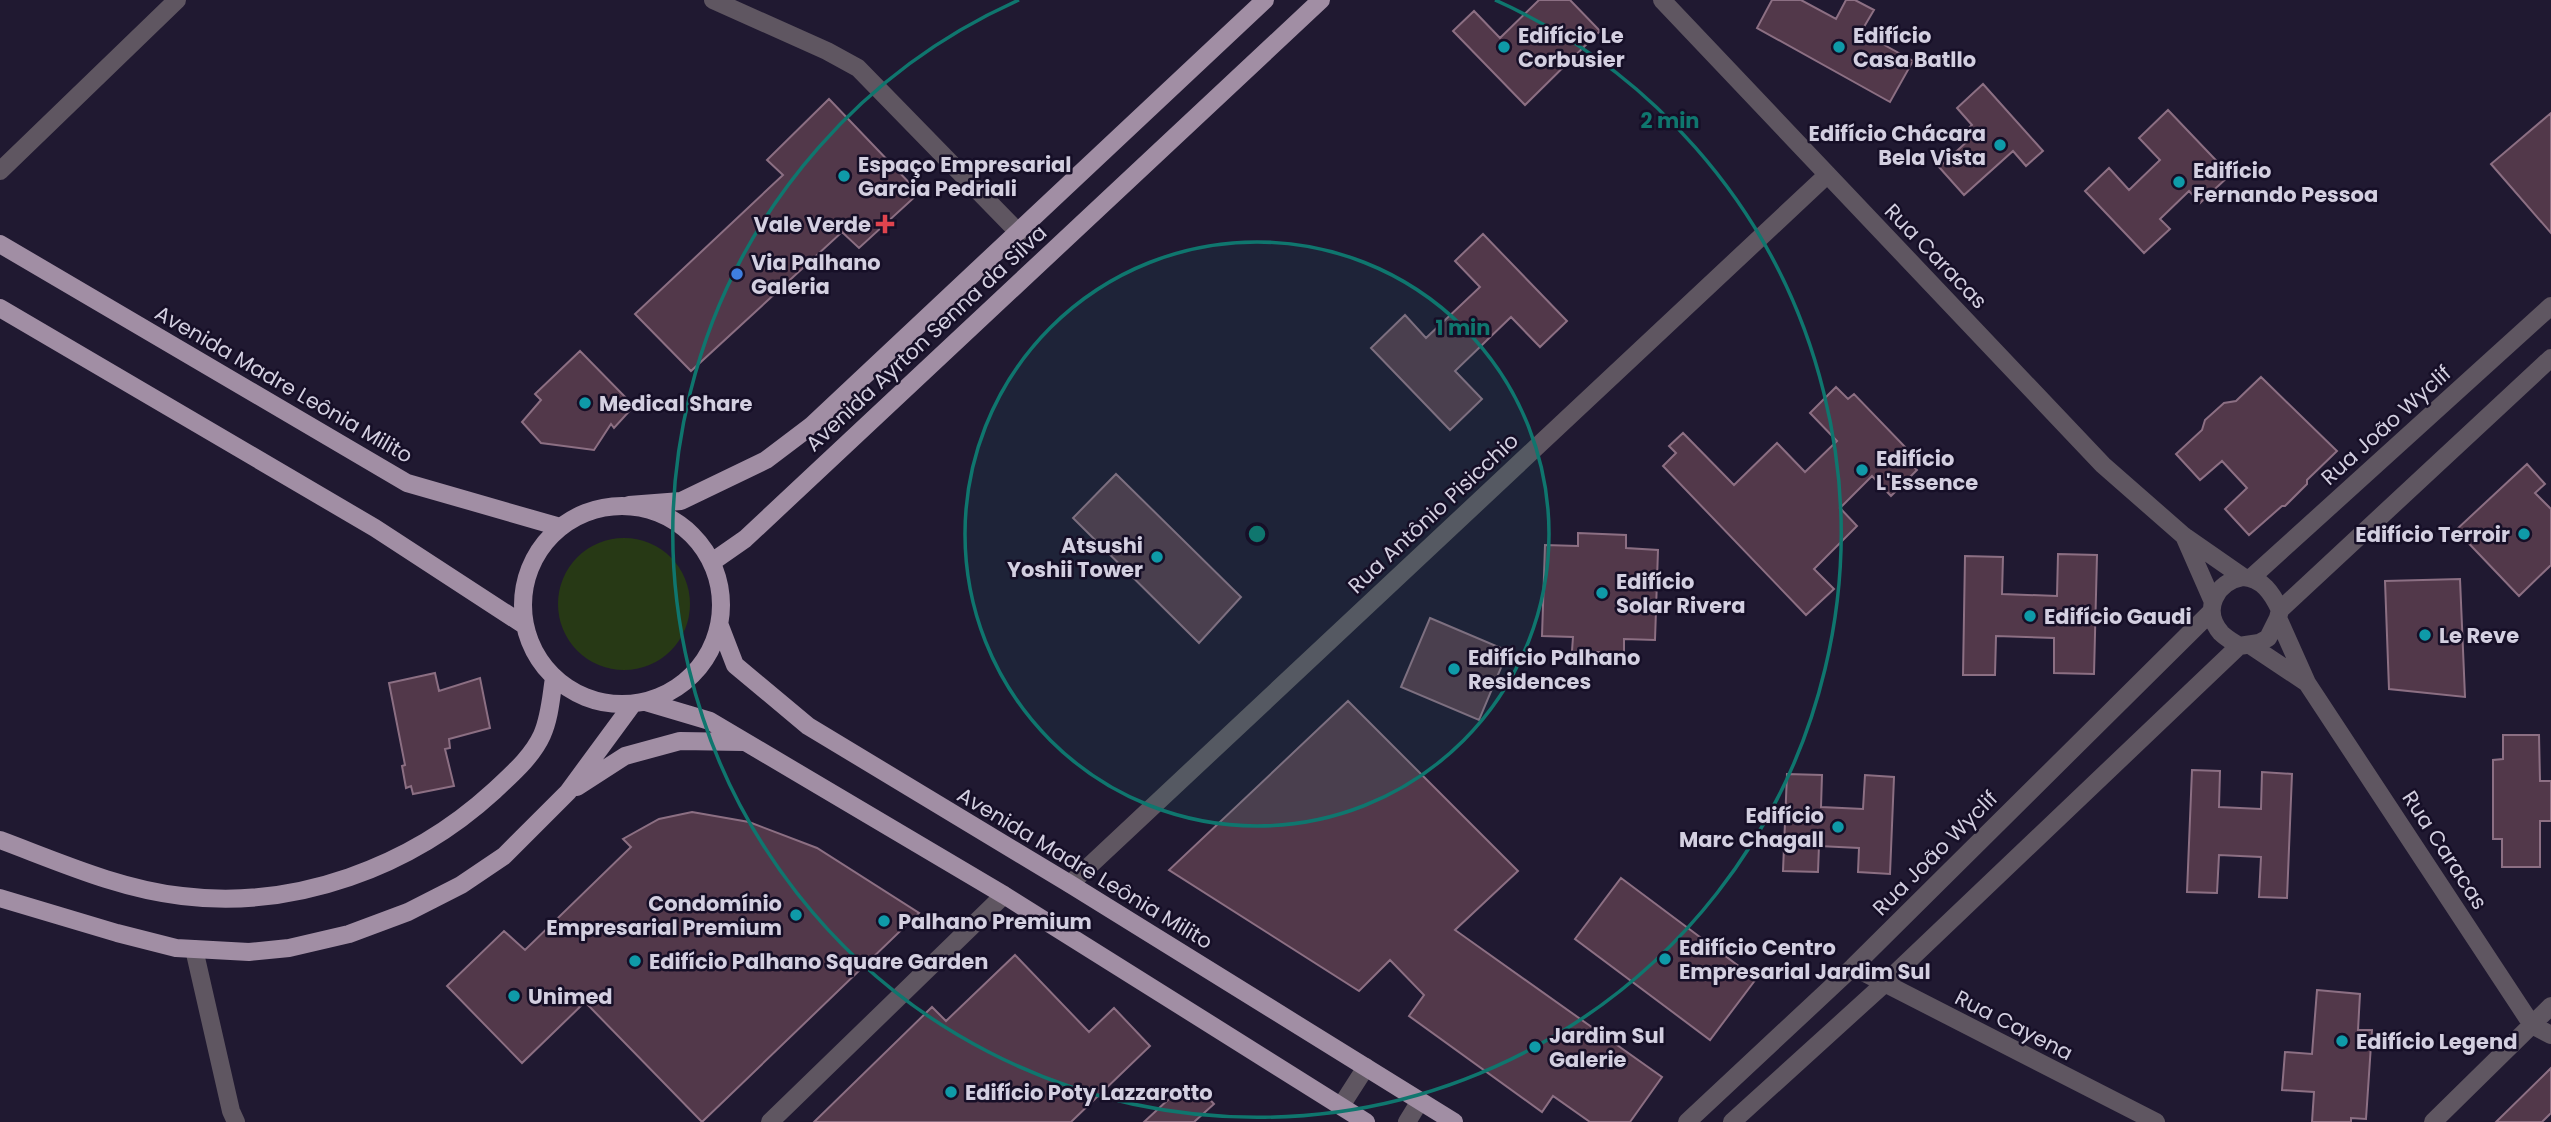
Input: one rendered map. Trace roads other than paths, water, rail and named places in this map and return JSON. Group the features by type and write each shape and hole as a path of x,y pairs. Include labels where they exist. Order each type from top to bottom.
{"main road":[{"name":"Avenida Ayrton Senna da Silva","path":"629,505 681,501 766,460 811,426 1265,0"},
{"name":"Avenida Ayrton Senna da Silva","path":"712,562 745,539 1321,0"},
{"name":"Avenida Madre Leônia Milito","path":"0,244 407,483 560,527"},
{"path":"0,307 374,528 524,625"},
{"path":"0,898 176,948 248,952 289,948 349,934 408,912 461,885 504,856 568,792 639,704 672,692 694,675 710,653 720,626 722,594 712,562 698,540 678,522 655,511 629,505 604,506 581,514 560,527 541,546 529,569 523,595 524,625 535,653 554,678 577,694 604,703 639,704 710,721 1004,895 1366,1122"},
{"name":"Avenida Madre Leônia Milito","path":"720,626 736,665 808,726 1070,884 1454,1122"},
{"path":"0,840 120,884 183,897 230,898 267,895 315,887 362,874 419,847 450,826 511,775 531,754 543,734 554,678"},
{"path":"568,792 625,756 680,741 744,742"}],"street":[{"path":"0,171 177,0"},
{"path":"713,0 827,51 858,68 1019,233"},
{"name":"Rua Caracas","path":"1662,0 2103,465 2184,536 2265,586 2307,683 2532,1024 2551,1035"},
{"name":"Rua Antônio Pisicchio","path":"1070,884 1827,174"},
{"name":"Rua João Wyclif","path":"1687,1122 1853,967 2212,607 2214,595 2223,585 2232,579 2247,577 2551,306"},
{"path":"1732,1122 1884,984 2244,646 2268,638 2279,614 2551,358"},
{"name":"Rua Caracas","path":"2184,536 2220,632 2307,683"},
{"path":"769,1122 1004,895"},
{"path":"194,949 231,1111 236,1122"},
{"name":"Rua Cayena","path":"1853,967 2156,1122"},
{"path":"2433,1122 2551,1006"},
{"path":"1341,1106 1366,1067"},
{"path":"1407,1122 1420,1101"}],"place":[{"name":"Edifício Le Corbusier","path":"1504,47"},
{"name":"Edifício Casa Batllo","path":"1839,47"},
{"name":"Edifício Chácara Bela Vista","path":"2000,145"},
{"name":"Espaço Empresarial Garcia Pedriali","path":"844,176"},
{"name":"Edifício Fernando Pessoa","path":"2179,182"},
{"name":"Vale Verde","path":"885,224"},
{"name":"Via Palhano Galeria","path":"737,274"},
{"name":"Medical Share","path":"585,403"},
{"name":"Edifício L'Essence","path":"1862,470"},
{"name":"Edifício Terroir","path":"2524,534"},
{"name":"Atsushi Yoshii Tower","path":"1157,557"},
{"name":"Edifício Solar Rivera","path":"1602,593"},
{"name":"Edifício Gaudi","path":"2030,616"},
{"name":"Le Reve","path":"2425,635"},
{"name":"Edifício Palhano Residences","path":"1454,669"},
{"name":"Edifício Marc Chagall","path":"1838,827"},
{"name":"Condomínio Empresarial Premium","path":"796,915"},
{"name":"Palhano Premium","path":"884,921"},
{"name":"Edifício Centro Empresarial Jardim Sul","path":"1665,959"},
{"name":"Edifício Palhano Square Garden","path":"635,961"},
{"name":"Unimed","path":"514,996"},
{"name":"Edifício Legend","path":"2342,1041"},
{"name":"Jardim Sul Galerie","path":"1535,1047"},
{"name":"Edifício Poty Lazzarotto","path":"951,1092"}]}
